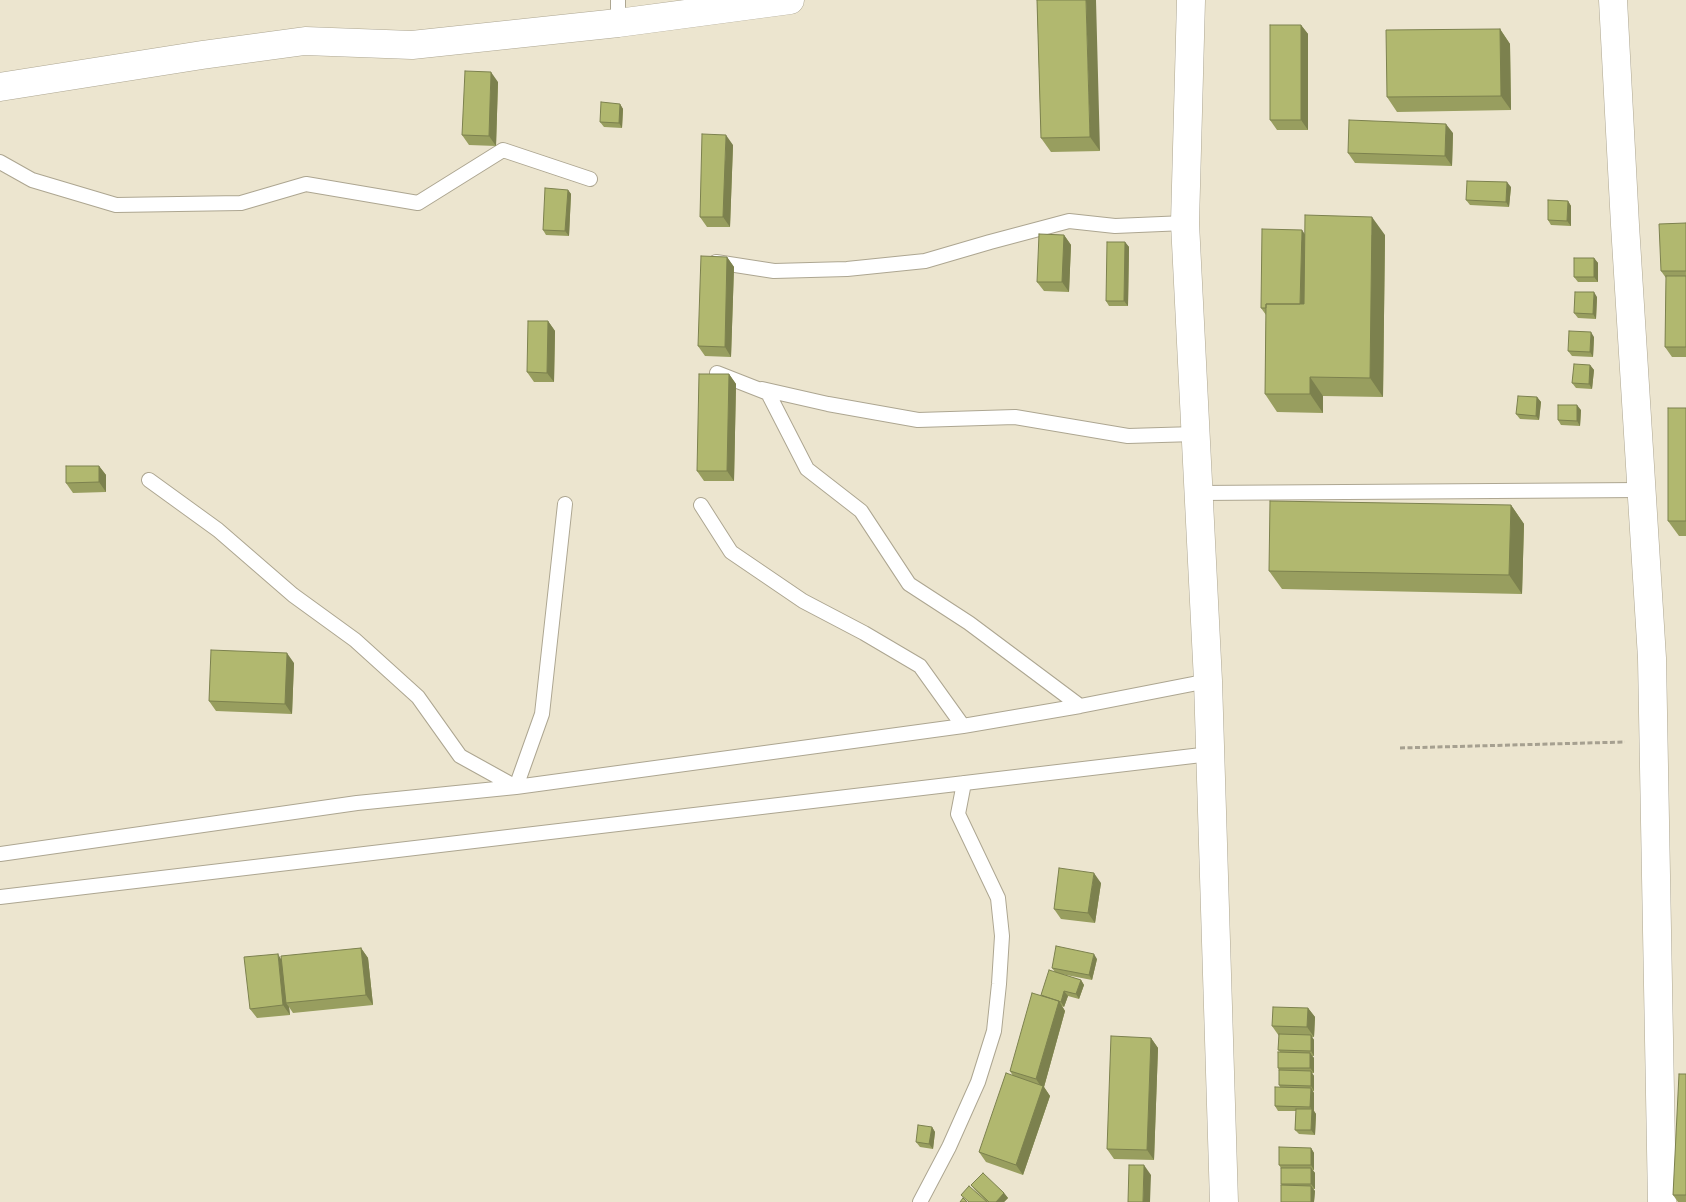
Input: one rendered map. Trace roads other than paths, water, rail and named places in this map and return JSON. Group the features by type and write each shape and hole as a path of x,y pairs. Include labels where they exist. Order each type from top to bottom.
{"street":[{"path":"0,87 202,54 305,41 412,45 618,11 790,0"},
{"path":"1191,0 1185,223 1208,681 1224,1202"},
{"path":"1613,0 1652,658 1662,1202"}],"lane":[{"path":"0,162 32,180 116,205 241,203 306,184 418,203 503,150 590,179"},
{"path":"706,261 774,271 846,269 925,261 1069,221 1115,226 1185,223"},
{"path":"717,373 768,393 807,470 861,511 909,584 969,623 1080,706"},
{"path":"751,386 828,404 918,420 1015,417 1128,436 1195,434"},
{"path":"149,480 218,530 293,595 355,640 418,697 460,756 516,787"},
{"path":"1198,493 1641,490"},
{"path":"516,787 542,714 564,504"},
{"path":"701,505 731,552 803,600 920,666 963,726"},
{"path":"0,854 357,803 516,787 963,726 1208,681"},
{"path":"0,898 1210,754"},
{"path":"920,1202 949,1147 978,1082 994,1031 999,984 1002,936 998,898 958,814 964,783"}]}
